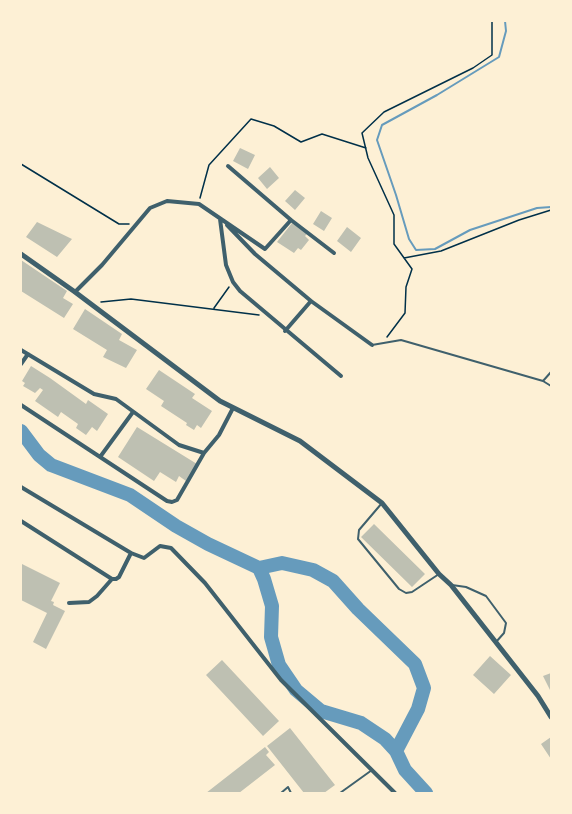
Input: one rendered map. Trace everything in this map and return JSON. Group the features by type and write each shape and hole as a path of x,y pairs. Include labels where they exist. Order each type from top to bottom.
{"street":[{"path":"228,166 334,253"},
{"path":"75,292 102,265 135,223 150,208 167,201 199,204 265,249 291,219"},
{"path":"220,218 226,265 233,282 285,331 341,376"},
{"path":"220,218 255,254 311,302 372,345"},
{"path":"21,254 91,303 220,401 300,441 382,503 439,574 451,585 538,696 551,717"},
{"path":"285,331 311,302"},
{"path":"21,350 94,394 116,399 179,445 204,453"},
{"path":"21,364 28,354"},
{"path":"21,405 167,501 172,502 177,500 204,453 219,435 234,408"},
{"path":"100,457 133,411"},
{"path":"21,487 131,553 144,558 160,546 171,549 205,584 281,680 394,793"},
{"path":"21,521 112,579"},
{"path":"69,603 89,602 97,596 112,579 119,577 131,553"}],"lane":[{"path":"372,345 401,340 543,381 551,386"},
{"path":"543,381 551,372"},
{"path":"382,503 359,530 358,540 399,589 406,593 412,592 439,574"},
{"path":"451,585 465,587 486,596 506,623 504,633 496,642"},
{"path":"340,793 372,770"},
{"path":"281,793 288,787 291,793"}],"path":[{"path":"382,343 405,313 406,287 412,269 394,244 394,215 368,158 363,133 384,112 473,68 492,55 492,21"},
{"path":"199,204 209,165 251,119 274,126 301,142 322,134 366,148"},
{"path":"21,164 119,224 135,223"},
{"path":"403,258 441,251 519,220 551,210"},
{"path":"214,309 233,282"},
{"path":"91,303 131,299 269,316"}],"building":[{"path":"240,148 255,155 248,169 233,161"},
{"path":"270,167 279,178 267,189 258,178"},
{"path":"295,190 305,198 295,210 285,201"},
{"path":"321,211 332,218 324,231 313,224"},
{"path":"37,222 72,239 57,257 26,237"},
{"path":"292,223 307,234 305,236 309,240 301,250 298,248 294,253 277,242"},
{"path":"347,227 361,238 351,252 337,241"},
{"path":"21,260 67,291 63,298 73,304 64,318 21,291"},
{"path":"85,309 122,334 119,340 137,350 126,368 103,357 107,350 73,329"},
{"path":"31,366 86,404 88,400 108,414 97,431 92,427 86,435 76,428 78,424 61,412 58,417 35,401 43,390 40,388 35,393 23,386 25,383 22,381"},
{"path":"159,370 195,394 192,398 212,411 201,428 197,425 194,430 186,425 187,423 161,406 164,401 146,389"},
{"path":"137,427 197,464 186,481 179,476 176,482 160,472 154,481 118,457"},
{"path":"374,524 425,574 412,587 361,537"},
{"path":"22,564 60,583 51,601 54,602 53,605 65,611 46,649 33,642 47,613 21,600"},
{"path":"490,656 511,675 494,694 473,675"},
{"path":"222,660 279,721 263,736 206,675"},
{"path":"551,673 551,692 543,676"},
{"path":"290,728 335,785 324,793 304,793 267,746"},
{"path":"551,737 551,759 541,744"},
{"path":"265,747 269,752 266,755 275,765 239,793 206,793"}],"waterway":[{"path":"505,21 506,31 499,57 382,125 377,140 409,239 416,250 435,249 470,230 537,208 551,207"},
{"path":"21,431 39,455 51,465 130,495 208,544 259,568 282,563 313,570 333,581 358,609 415,664 424,688 418,709 396,751 405,770 426,793"},
{"path":"259,568 272,606 271,637 279,665 296,690 321,711 361,723 385,739 396,751"}]}
